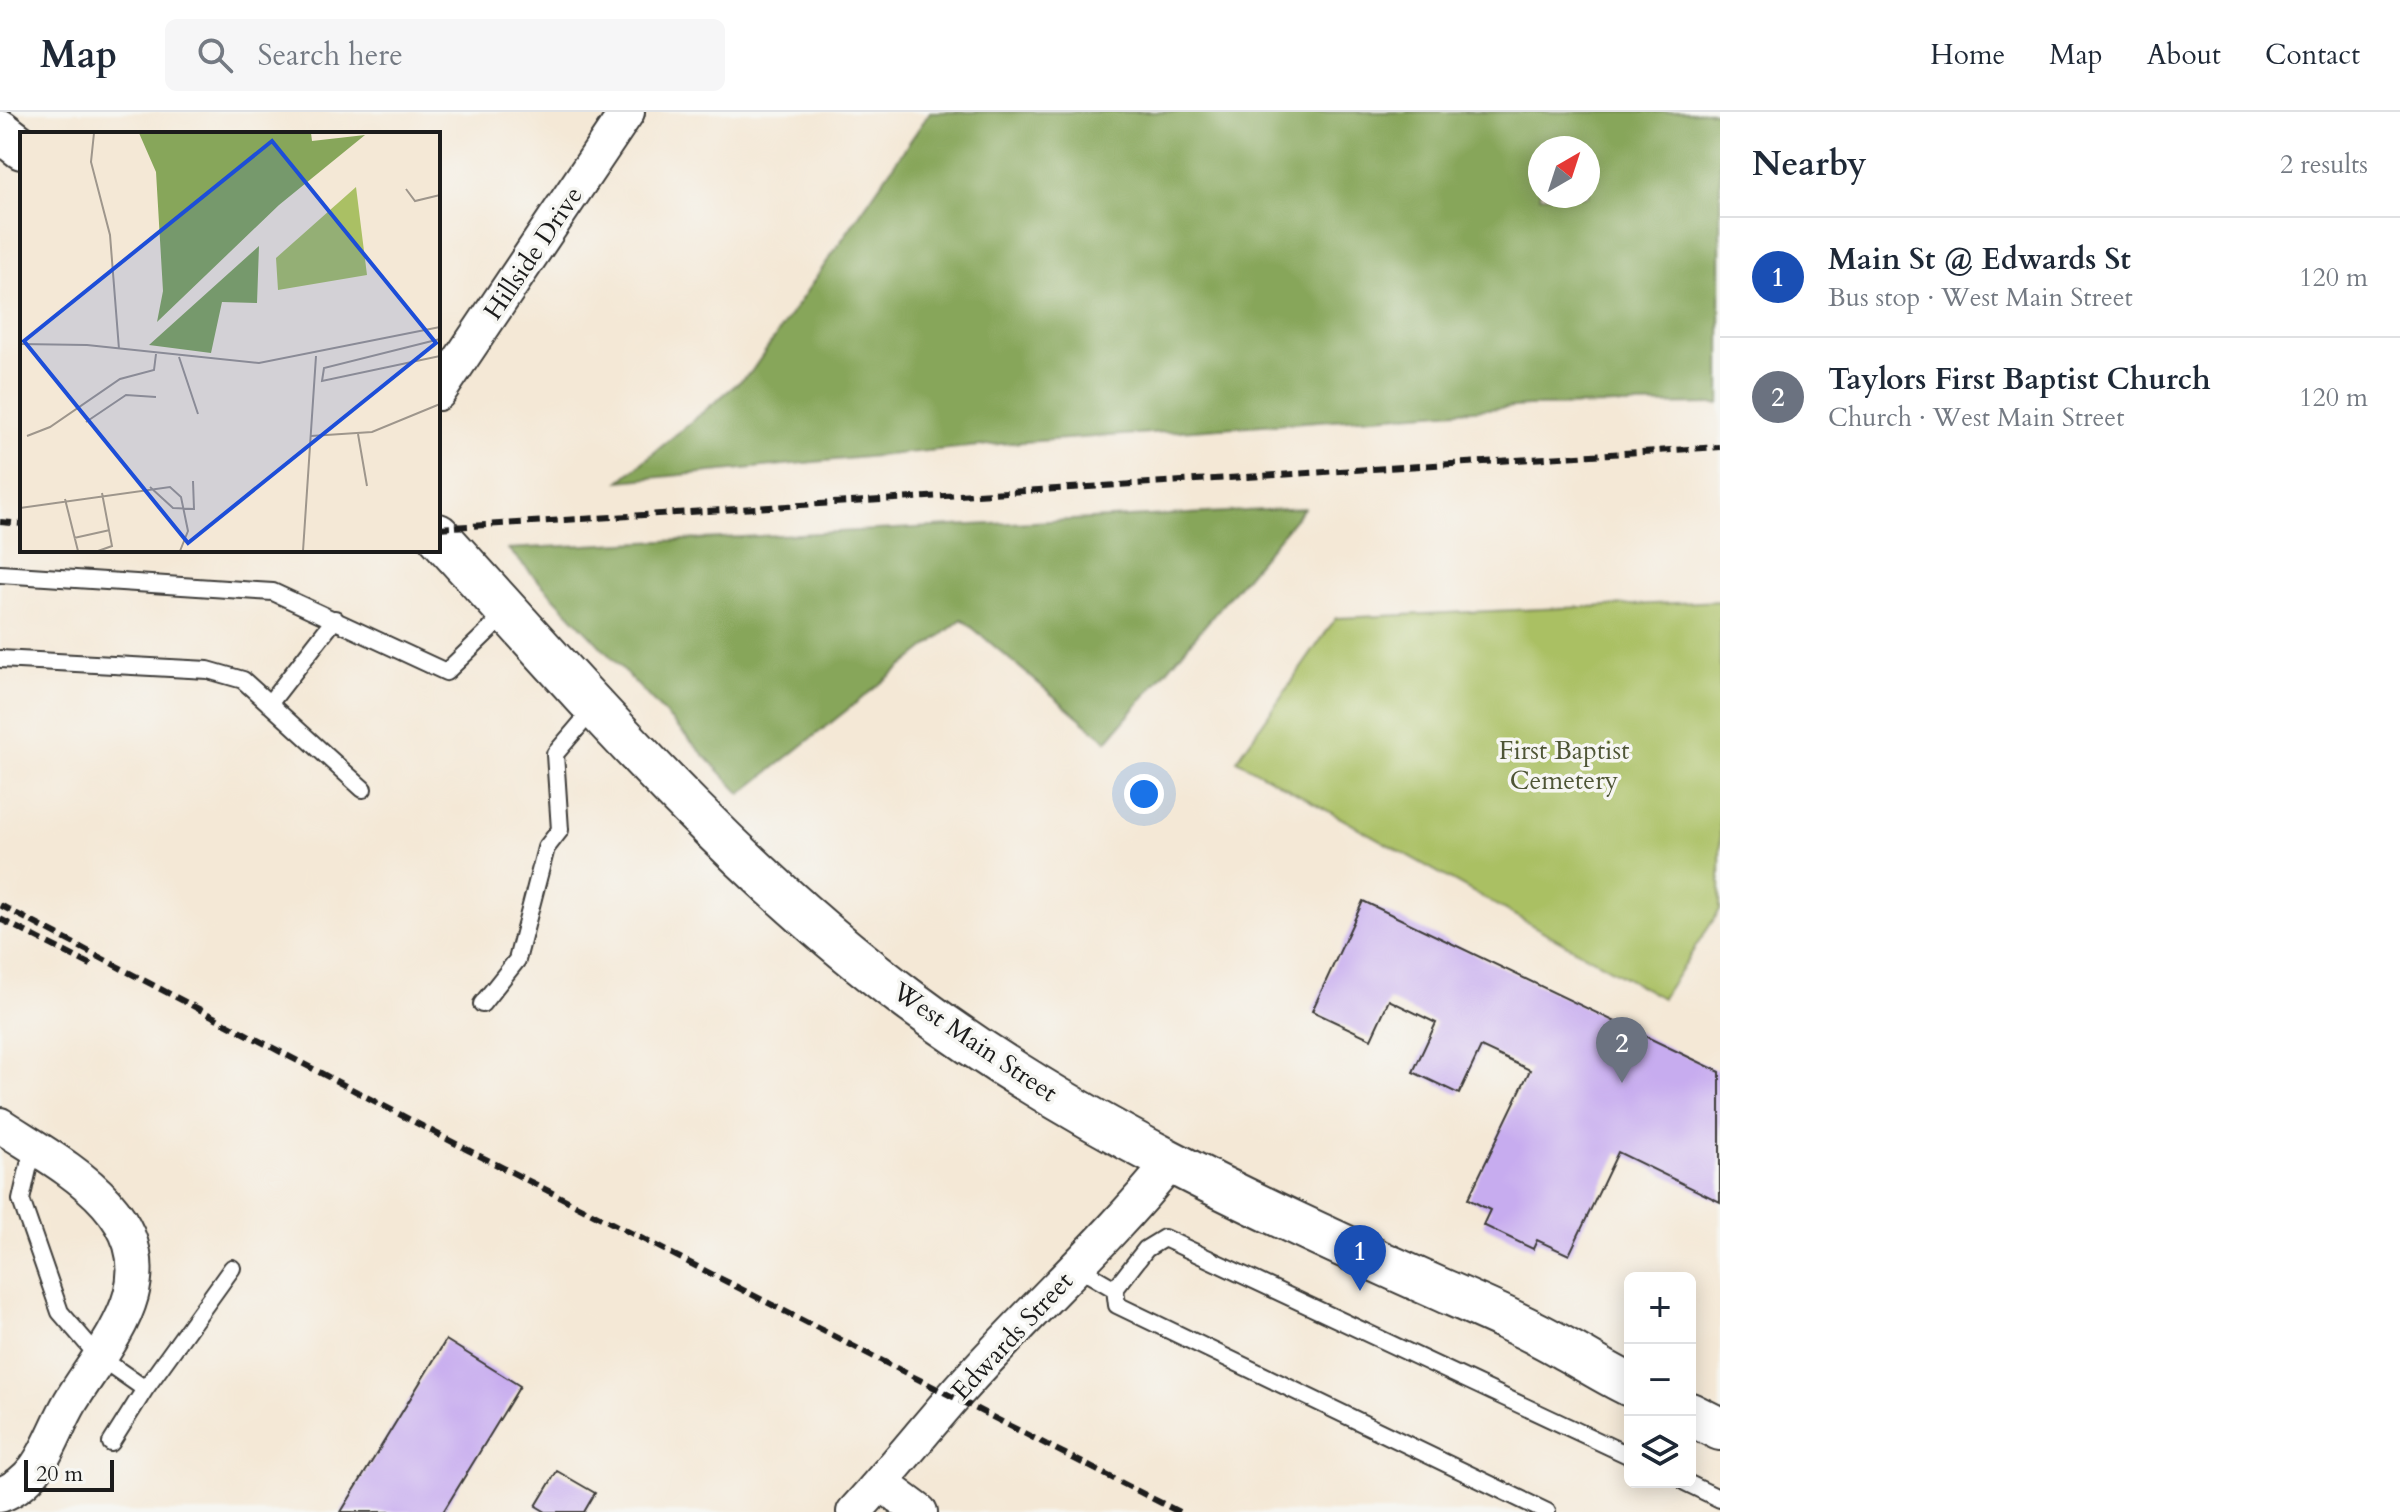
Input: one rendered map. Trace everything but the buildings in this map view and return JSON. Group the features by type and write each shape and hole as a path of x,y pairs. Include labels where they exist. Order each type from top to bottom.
{"street":[{"name":"Hillside Drive","path":"440,390 627,112"},
{"path":"0,131 20,146"},
{"name":"West Main Street","path":"440,537 730,846 899,992 1002,1064 1109,1130 1374,1262 1564,1348 1624,1382"},
{"path":"0,1125 99,1194 117,1216 130,1242 135,1268 131,1295 68,1407 42,1462 16,1489 0,1495"},
{"name":"Edwards Street","path":"854,1512 953,1397 1077,1267 1171,1162"},
{"path":"1694,1416 1720,1429"},
{"path":"881,1483 920,1512"}],"lane":[{"path":"0,574 273,592 446,672 508,611"},
{"path":"269,704 335,619"},
{"path":"0,659 208,670 243,680 363,789"},
{"path":"482,1004 517,960 546,848 560,830 555,754 596,705"},
{"path":"33,1147 21,1200 60,1312 98,1356 145,1389"},
{"path":"1547,1512 1117,1305 1115,1289 1146,1249 1164,1238 1624,1453"},
{"path":"1077,1267 1115,1289"},
{"path":"111,1443 145,1389 232,1268"},
{"path":"1696,1487 1720,1499"}],"green space":[{"path":"930,112 1720,112 1720,404 1528,406 1010,443 620,481 751,372"},
{"path":"1304,508 1107,741 962,619 741,794 508,549"},
{"name":"First Baptist Cemetery","path":"1720,601 1720,910 1662,998 1237,760 1336,618"}],"railway":[{"path":"440,528 1720,447"},
{"path":"0,522 20,524"},
{"path":"0,905 466,1149 1179,1512"},
{"path":"0,919 93,966"}],"place":[{"name":"Taylors First Baptist Church","path":"1622,1083"},
{"name":"Main St @ Edwards St","path":"1360,1291"}]}
